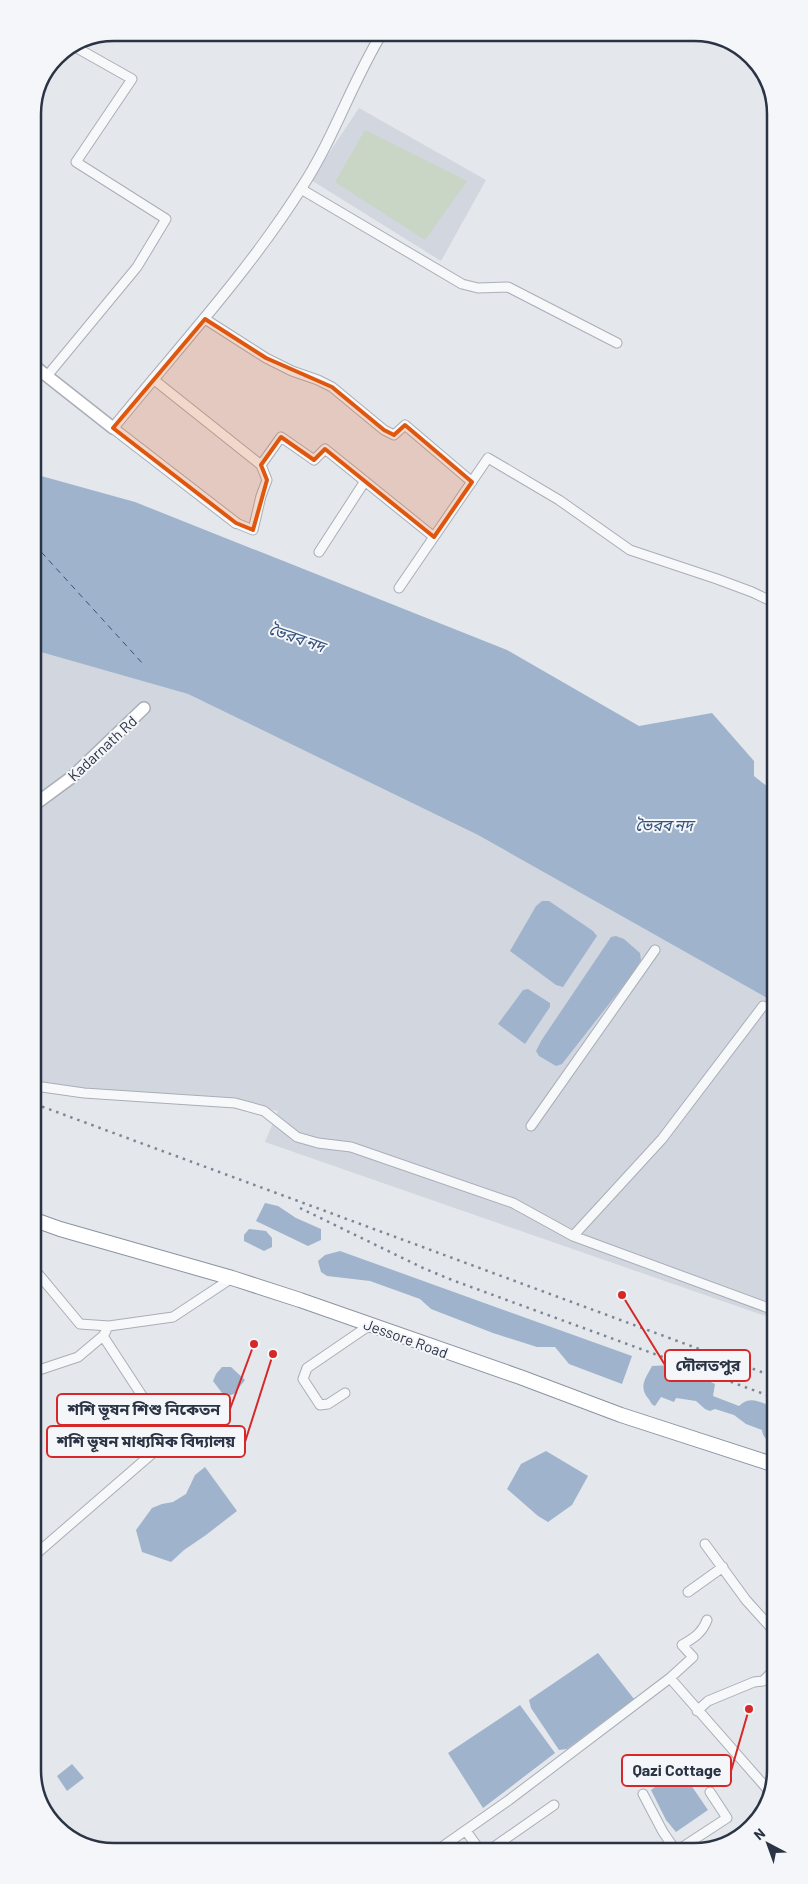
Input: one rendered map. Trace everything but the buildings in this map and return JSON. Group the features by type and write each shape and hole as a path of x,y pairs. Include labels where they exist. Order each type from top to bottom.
{"highway":[{"name":"Jessore Road","path":"41,1214 66,1224 236,1272 514,1368 624,1409 767,1454"},
{"name":"Jessore Road","path":"41,1222 115,1246 232,1278 630,1418 767,1462"}],"main road":[{"path":"41,372 113,428"},
{"name":"Kadarnath Rd","path":"41,800 72,776 144,708"}],"street":[{"path":"153,379 261,464 267,480 253,530 236,523 113,428 153,379 205,319 233,284 301,189 314,168 366,59 377,41"},
{"path":"47,376 137,267 166,219 76,162 132,79 80,50"},
{"path":"301,189 462,284 478,288 508,287 617,343"},
{"path":"205,319 266,358 332,388 384,430 394,435 405,425 472,482"},
{"path":"261,464 281,437 314,460 325,449 434,537"},
{"path":"399,588 488,458 559,500 630,550 734,586 767,600"},
{"path":"318,552 365,481"},
{"path":"532,1126 655,950"},
{"path":"572,1236 662,1139 763,1006"},
{"path":"41,1087 84,1093 235,1103 264,1111 297,1136 318,1144 351,1147 513,1203 572,1236 767,1307"},
{"path":"41,1276 80,1324 109,1326 173,1317 232,1278"},
{"path":"345,1393 328,1404 320,1405 303,1379 307,1368 370,1325"},
{"path":"41,1370 78,1357 103,1336 109,1326"},
{"path":"41,1550 169,1437 103,1336"},
{"path":"706,1544 746,1600 767,1622"},
{"path":"688,1592 723,1567"},
{"path":"448,1843 509,1800 670,1678 693,1657 682,1645 696,1637 707,1620"},
{"path":"697,1711 708,1701 754,1682 763,1681 767,1677"},
{"path":"670,1678 764,1787"},
{"path":"689,1843 727,1818 710,1792"},
{"path":"643,1794 662,1832 670,1843"},
{"path":"500,1843 554,1805"},
{"path":"466,1831 475,1843"}],"highlighted area":[{"path":"205,319 266,358 332,387 384,430 394,435 405,425 472,482 434,537 325,449 314,460 281,437 261,465 267,480 253,530 236,523 113,428"}],"shaded area":[{"path":"359,108 486,180 441,261 311,180"},
{"path":"41,651 188,694 478,835 767,998 767,1317 265,1142 278,1111 235,1103 41,1087"}],"green space":[{"path":"365,130 467,181 425,240 335,182"}],"water":[{"name":"ভৈরব নদ","path":"41,476 135,502 507,650 639,726 712,713 754,761 754,776 767,786 767,998 478,835 188,694 41,652"},
{"path":"542,901 549,901 593,931 597,936 563,987 556,985 510,951 536,906"},
{"path":"616,936 624,939 640,953 641,960 631,976 562,1064 556,1066 539,1056 536,1051 611,937"},
{"path":"528,989 550,1003 550,1007 525,1044 498,1024 523,990"},
{"path":"265,1203 278,1206 296,1218 321,1229 321,1240 308,1246 256,1221"},
{"path":"249,1229 266,1231 272,1238 272,1247 264,1251 244,1241 244,1235"},
{"path":"340,1251 632,1356 622,1384 569,1364 555,1347 537,1347 493,1333 431,1309 420,1299 370,1281 327,1276 321,1272 318,1261 325,1255"},
{"path":"672,1365 686,1370 715,1384 713,1396 739,1406 751,1400 767,1405 767,1440 762,1430 746,1424 734,1415 715,1409 710,1411 705,1409 696,1401 676,1398 674,1402 661,1397 655,1406 653,1405 645,1393 643,1385 652,1366"},
{"path":"222,1367 231,1367 245,1380 234,1394 225,1397 213,1381"},
{"path":"546,1451 588,1476 572,1505 548,1522 538,1516 507,1489 521,1464"},
{"path":"205,1467 237,1511 184,1550 171,1562 142,1552 136,1530 152,1508 173,1502 186,1494 195,1475"},
{"path":"598,1653 634,1699 567,1749 559,1750 531,1708 529,1700"},
{"path":"520,1705 555,1753 483,1808 448,1753"},
{"path":"72,1764 84,1778 67,1791 57,1776"},
{"path":"680,1769 708,1810 676,1832 666,1820 651,1790"}],"ferry route":[{"path":"41,552 144,665"}],"railway":[{"path":"41,1106 767,1374"},
{"path":"300,1208 423,1268 452,1280 767,1395"}],"place":[{"name":"দৌলতপুর","path":"622,1295"},
{"name":"শশি ভূষন শিশু নিকেতন","path":"254,1344"},
{"name":"শশি ভূষন মাধ্যমিক বিদ্যালয়","path":"273,1354"},
{"name":"Qazi Cottage","path":"749,1709"}]}
